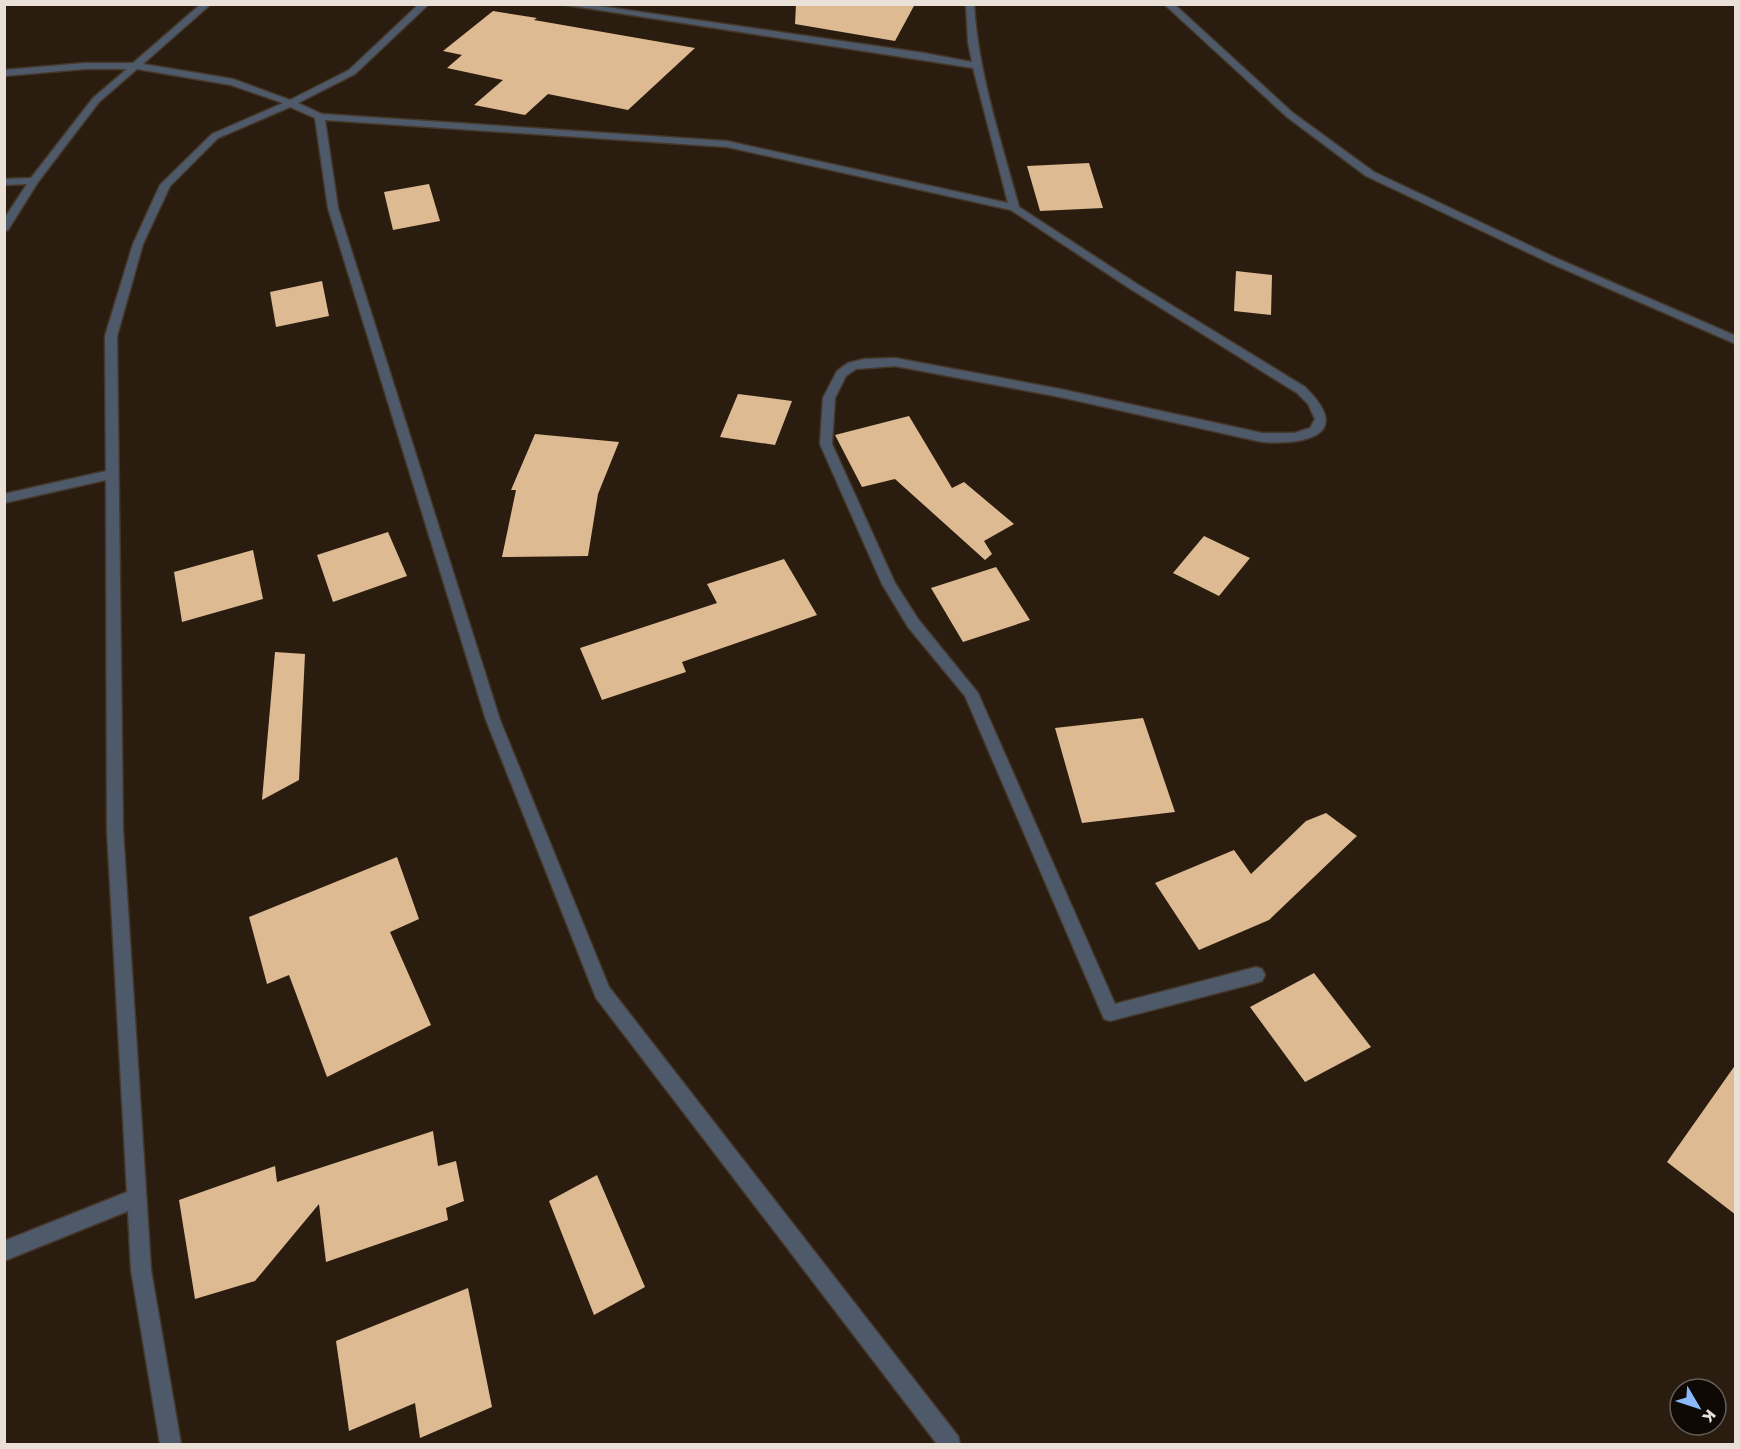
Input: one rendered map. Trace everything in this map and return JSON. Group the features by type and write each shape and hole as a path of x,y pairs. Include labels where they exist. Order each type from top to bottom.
{"street":[{"path":"4,228 34,181 96,100 207,4"},
{"path":"171,1444 141,1270 115,830 111,336 138,244 165,185 215,136 290,104 352,72 425,4"},
{"path":"564,4 924,56 977,66"},
{"path":"970,4 972,42 977,66 1014,208"},
{"path":"1168,4 1290,115 1370,174 1554,261 1736,341"},
{"path":"4,73 85,66 135,66 233,82 272,95 320,117 727,144 1014,208 1133,286 1301,390 1315,402 1322,412 1322,422 1314,432 1278,439 1245,435 1076,396 895,362 852,366 841,374 829,398 826,444 888,584 913,623 971,693 1110,1013 1256,975"},
{"path":"320,117 333,208 490,709 602,992 950,1444"},
{"path":"4,182 34,181"},
{"path":"4,499 112,474"},
{"path":"4,1251 137,1198"}],"building":[{"path":"796,4 915,4 895,41 795,24"},
{"path":"493,11 695,48 628,110 548,94 525,115 474,105 503,80 447,68 462,55 443,51"},
{"path":"1089,163 1103,208 1040,211 1027,166"},
{"path":"429,184 440,221 393,230 384,192"},
{"path":"1236,271 1272,275 1271,315 1234,311"},
{"path":"322,281 329,316 276,327 270,292"},
{"path":"738,394 792,401 775,445 720,437"},
{"path":"909,416 952,488 964,482 1014,524 984,541 992,554 985,560 895,479 862,487 835,435"},
{"path":"535,434 619,442 598,494 588,556 502,557 516,490 511,490"},
{"path":"388,532 407,576 333,602 317,555"},
{"path":"1204,536 1250,558 1219,596 1173,573"},
{"path":"253,550 263,599 182,622 174,572"},
{"path":"784,559 817,615 682,662 686,672 602,700 580,648 717,603 707,584"},
{"path":"996,567 1030,620 963,642 931,588"},
{"path":"275,652 305,654 299,780 262,800"},
{"path":"1143,718 1175,812 1082,823 1055,728"},
{"path":"1326,813 1357,836 1269,920 1199,950 1155,883 1234,850 1251,874 1306,821"},
{"path":"397,857 419,919 390,932 431,1025 327,1077 289,975 267,984 249,917"},
{"path":"1314,973 1371,1047 1305,1082 1250,1007"},
{"path":"1736,1064 1736,1215 1667,1162"},
{"path":"433,1131 438,1166 456,1161 464,1201 446,1208 448,1220 326,1262 319,1204 255,1281 195,1299 179,1200 275,1166 277,1182"},
{"path":"597,1175 645,1287 594,1315 549,1201"},
{"path":"468,1288 492,1407 420,1438 415,1403 349,1431 336,1341"}]}
